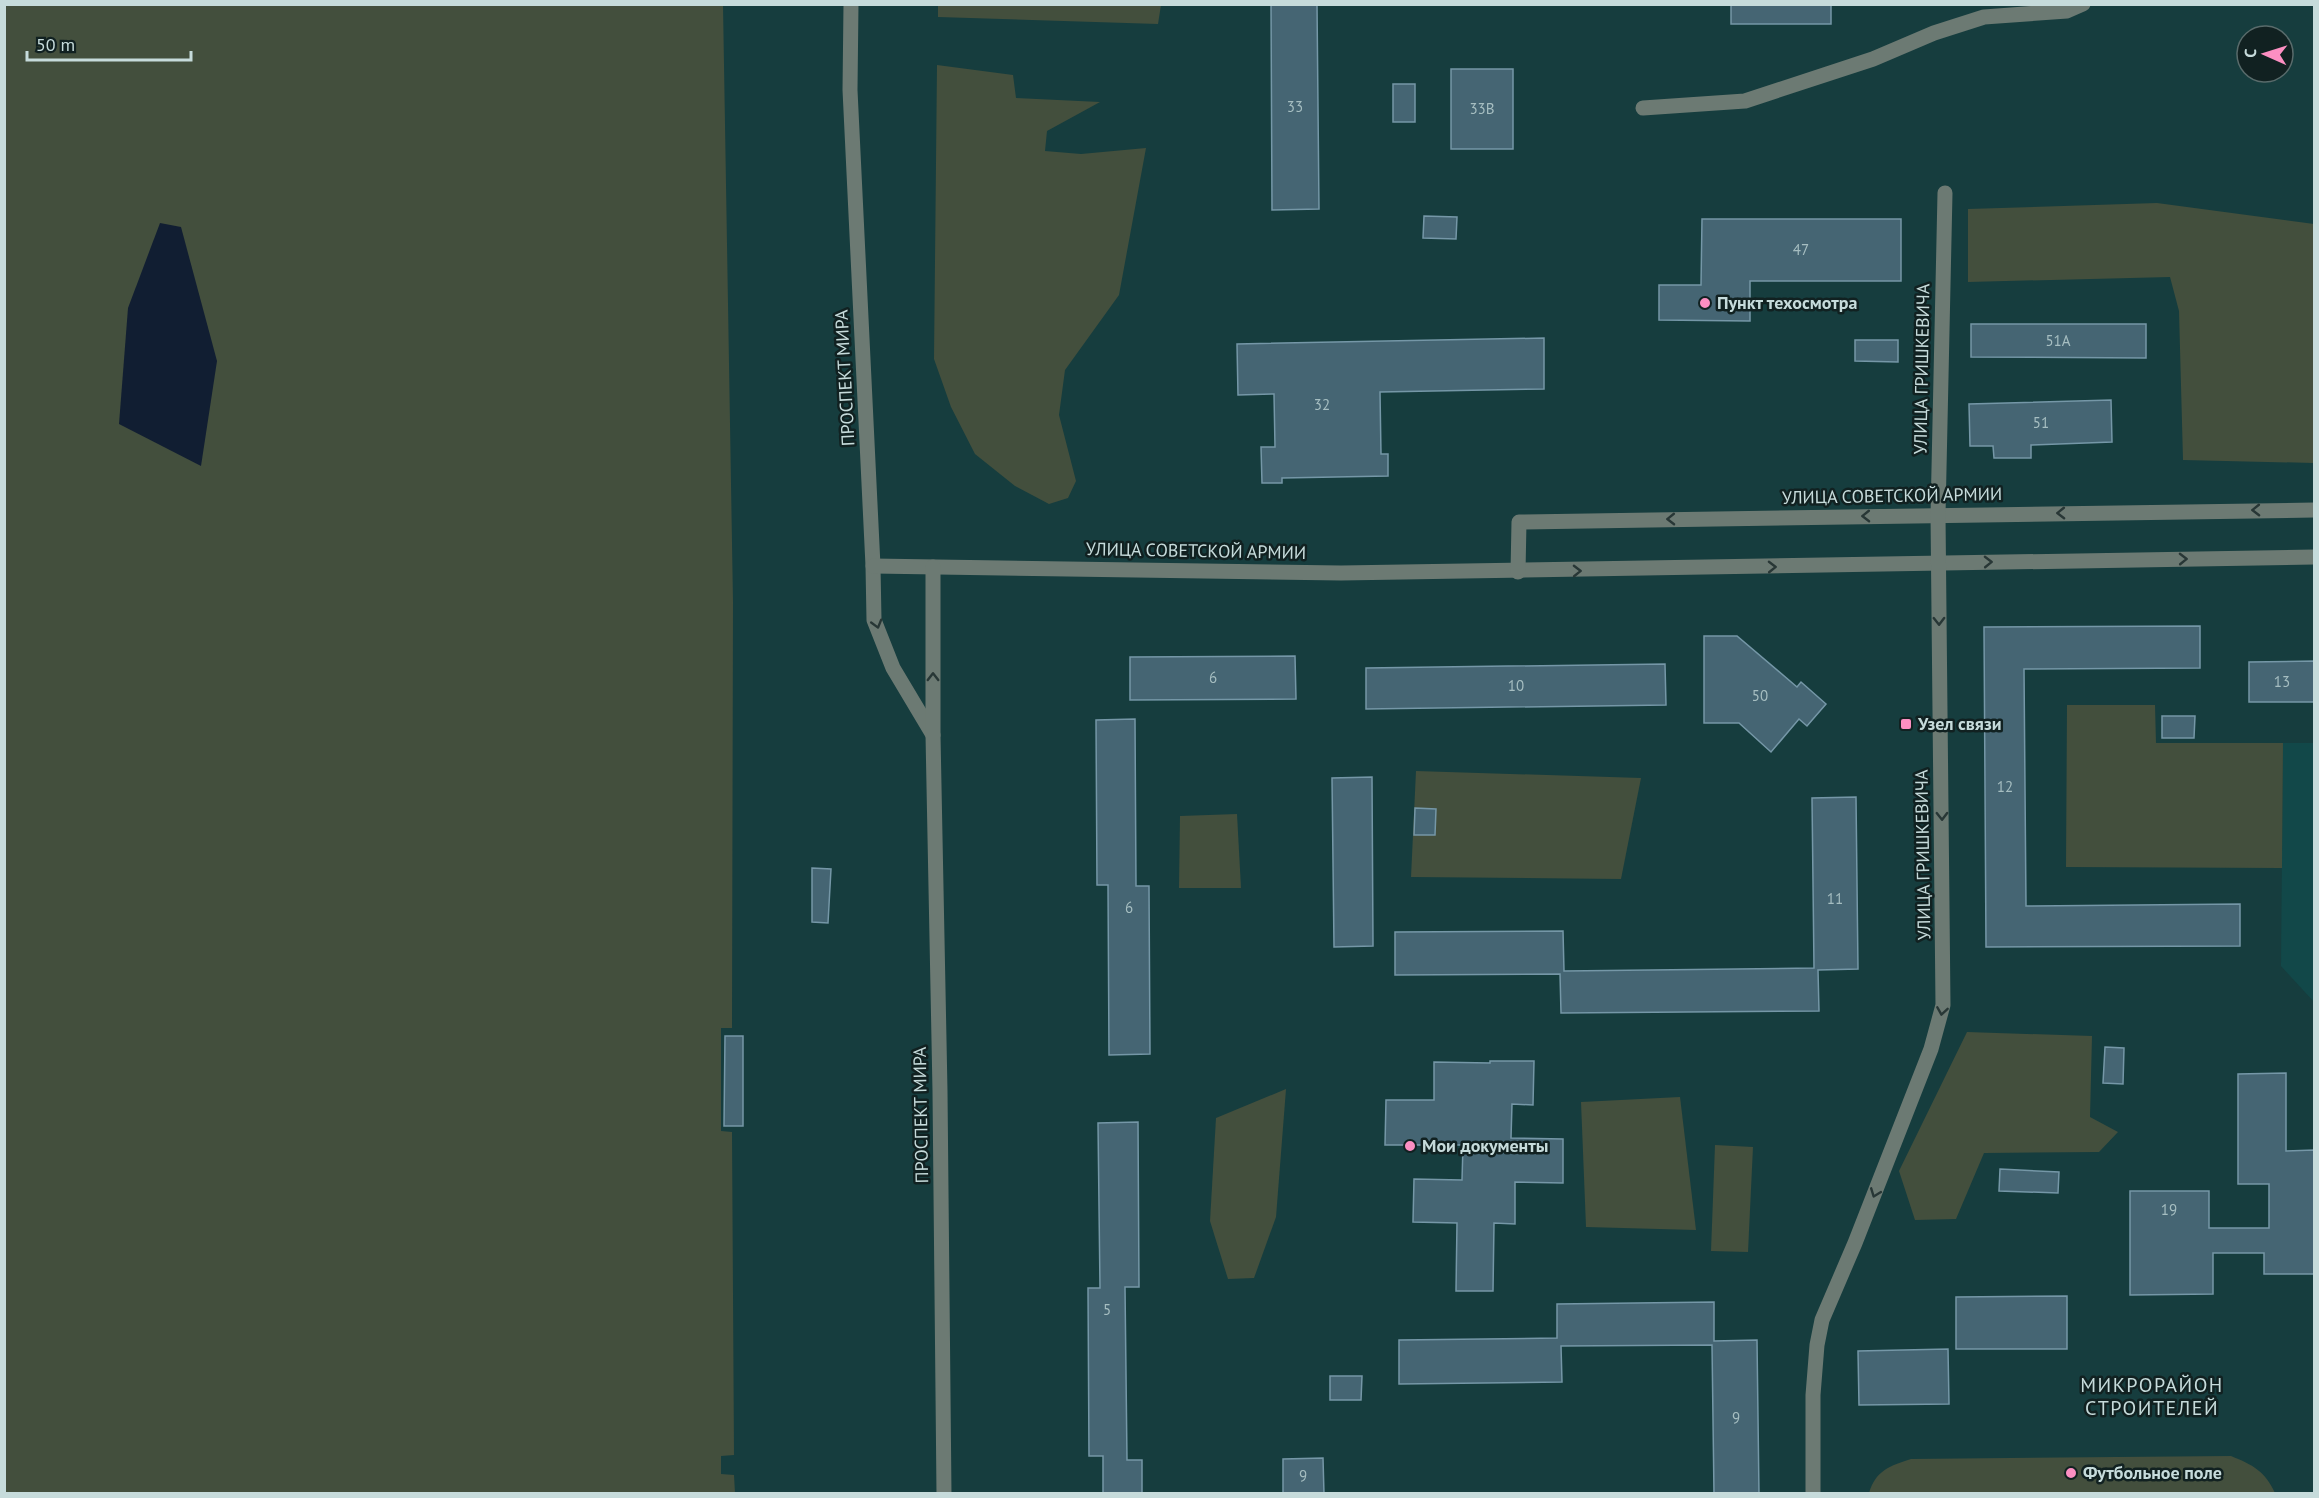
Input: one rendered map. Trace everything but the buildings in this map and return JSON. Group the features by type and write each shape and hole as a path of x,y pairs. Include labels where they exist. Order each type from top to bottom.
{"street":[{"name":"ПРОСПЕКТ МИРА","path":"851,4 850,90 874,620 893,668 933,735"},
{"path":"1643,108 1745,101 1873,59 1934,33 1984,16 2067,11 2084,4"},
{"name":"УЛИЦА ГРИШКЕВИЧА","path":"1814,1494 1813,1395 1817,1345 1822,1320 1855,1243 1931,1049 1943,1005 1944,898 1938,515 1946,193"},
{"name":"УЛИЦА СОВЕТСКОЙ АРМИИ","path":"1518,572 1519,522 2314,510"},
{"name":"УЛИЦА СОВЕТСКОЙ АРМИИ","path":"873,566 1341,573 1518,572 1938,562 2314,557"},
{"name":"ПРОСПЕКТ МИРА","path":"933,567 933,735 940,1079 944,1494"}],"shaded area":[{"path":"160,223 181,227 217,361 201,466 119,424 128,308"},
{"path":"2283,743 2314,743 2314,1002 2281,966"}],"green space":[{"path":"938,4 1161,5 1158,24 938,17"},
{"path":"5,5 723,5 733,602 732,1028 721,1028 721,1131 732,1132 734,1455 721,1456 721,1474 734,1475 735,1493 5,1494"},
{"path":"937,65 1013,75 1016,98 1100,102 1047,131 1045,151 1081,154 1146,148 1119,295 1065,370 1059,415 1076,481 1068,498 1049,504 1015,486 975,454 951,407 934,359"},
{"path":"2157,203 2314,224 2314,463 2183,460 2179,311 2170,277 1968,282 1968,209"},
{"path":"2067,705 2155,705 2156,743 2283,743 2282,868 2066,867"},
{"path":"1416,771 1641,778 1621,879 1411,877"},
{"path":"1237,814 1241,888 1179,888 1180,816"},
{"path":"1967,1032 2092,1036 2090,1117 2118,1132 2099,1152 1984,1153 1956,1219 1915,1220 1899,1171"},
{"path":"1286,1089 1276,1217 1254,1278 1228,1279 1210,1221 1216,1118"},
{"path":"1680,1097 1696,1230 1586,1227 1581,1102"},
{"path":"1715,1145 1753,1147 1748,1252 1711,1251"},
{"name":"Футбольное поле","path":"2231,1456 2246,1462 2262,1474 2275,1493 1869,1493 1880,1474 1890,1467 1911,1459"}],"place":[{"name":"Пункт техосмотра","path":"1705,303"},
{"name":"Узел связи","path":"1906,724"},
{"name":"Мои документы","path":"1410,1146"},
{"name":"Футбольное поле","path":"2071,1473"}],"district":[{"name":"МИКРОРАЙОН СТРОИТЕЛЕЙ","path":"2152,1396"}]}
